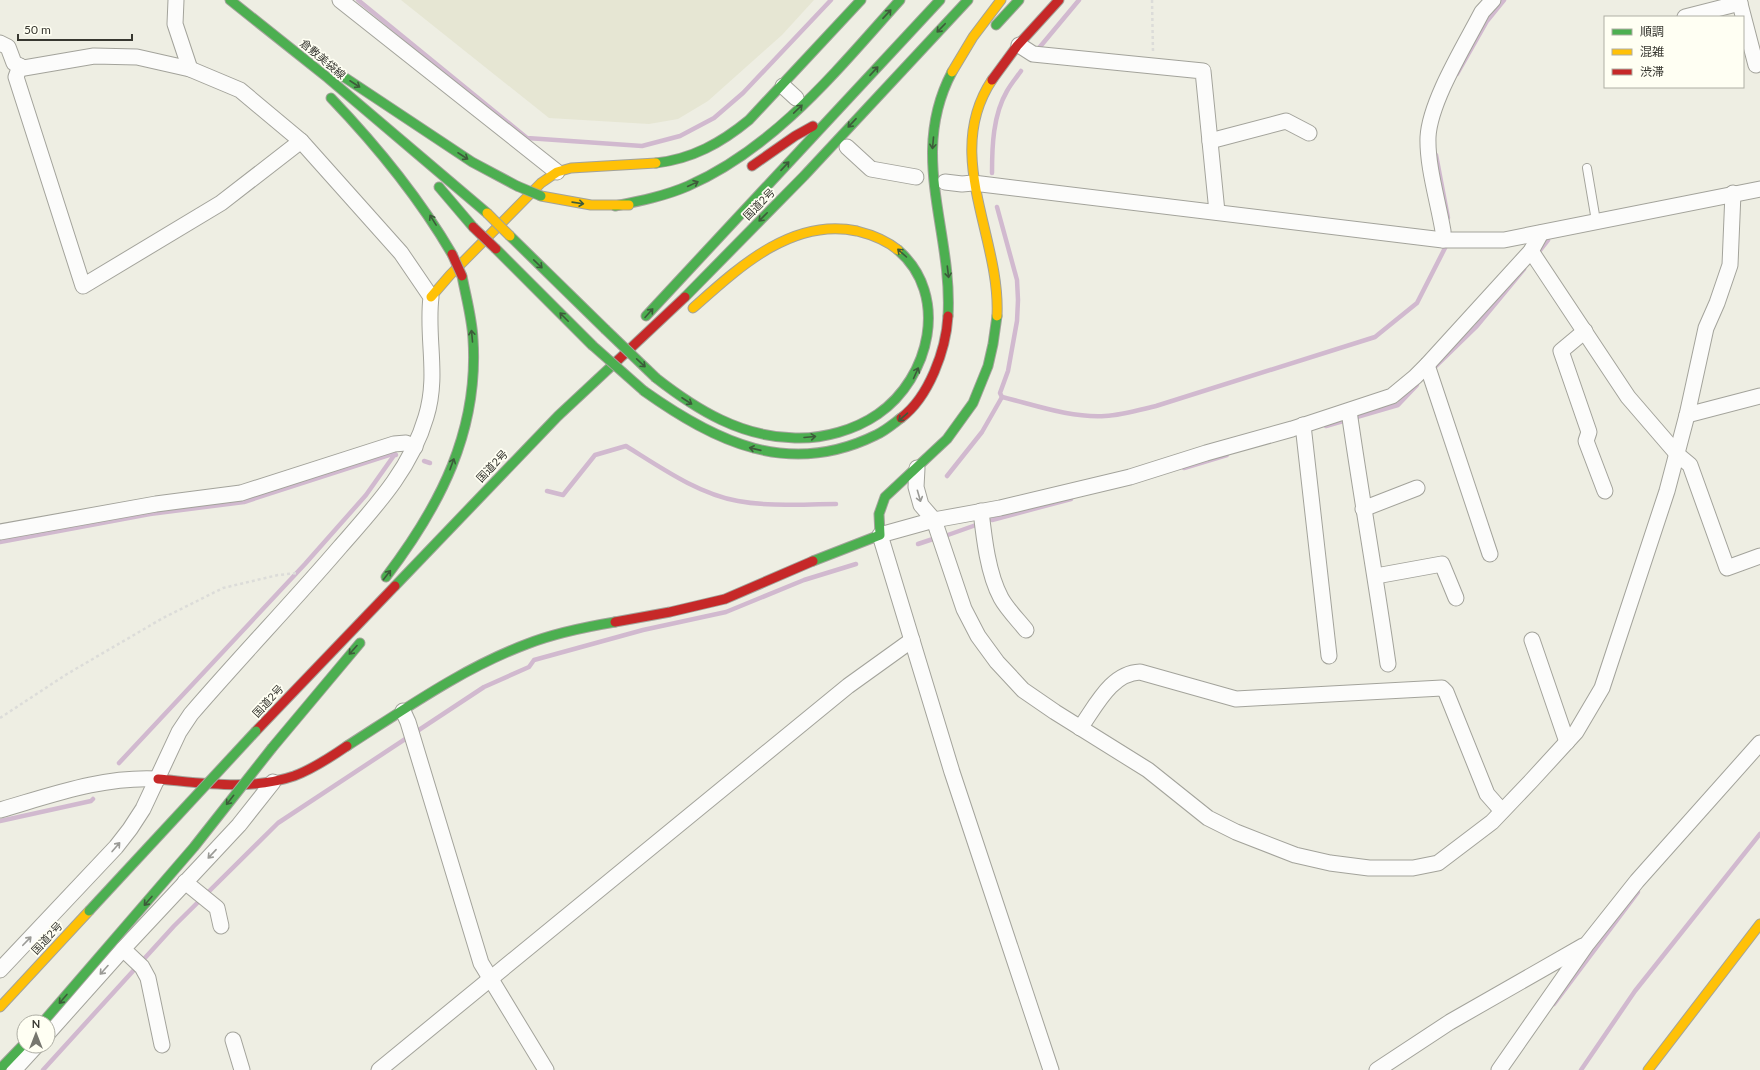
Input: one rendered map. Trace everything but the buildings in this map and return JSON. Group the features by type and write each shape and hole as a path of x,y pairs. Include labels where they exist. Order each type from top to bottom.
{"main road":[{"name":"倉敷美袋線","path":"230,0 326,76 398,140"},
{"path":"431,297 450,275 541,183 557,172 571,168 658,163 710,148 731,134 750,120 783,86 861,0"},
{"path":"615,206 662,195 688,186 737,160 778,128 802,105 900,0"},
{"name":"国道2号","path":"642,321 940,0"},
{"name":"国道2号","path":"0,1007 311,672 485,490 558,416 673,309 799,181 968,0"},
{"path":"398,140 473,227 592,345 644,391 686,420 725,440 767,452 790,455 811,455 834,452 856,445 893,425 909,412 922,397 932,380 945,344 948,324 949,283 932,169 934,134 938,105 946,84 958,62 1001,0"},
{"path":"938,105 957,71 1019,0"},
{"path":"158,779 228,785 273,782 295,776 318,764 456,678 492,659 528,644 564,633 676,612 720,601 841,548 880,535 878,525 882,501 950,437 962,422 979,392 990,362 996,325 996,289 991,256 973,183 970,148 974,121 983,96 996,73 1059,0"},
{"path":"252,17 472,162 517,186 541,196 566,202 615,206 669,200 696,192"},
{"path":"252,17 308,74"},
{"path":"324,91 363,132 407,183 425,207 452,254 462,276 473,340 470,393 460,442 442,489 431,512 417,535 380,584"},
{"path":"744,171 795,136 833,115"},
{"path":"398,140 487,213 656,378 698,408 737,427 779,438 821,436 844,432 865,422 884,411 900,396 912,380 922,359 928,340 930,322 926,288 919,273 908,258 893,245 879,237 863,231 845,229 827,229 807,232 785,240 742,266 688,312"},
{"path":"642,338 670,325"},
{"name":"国道2号","path":"558,416 626,339"},
{"path":"441,552 485,490"},
{"path":"311,672 365,603"},
{"path":"50,1014 194,847 272,748 342,662 368,633"},
{"path":"0,996 89,911"},
{"path":"1648,1070 1760,924"},
{"path":"0,1069 16,1052"}],"street":[{"path":"176,0 176,24 190,69"},
{"path":"340,0 557,172"},
{"path":"1446,240 1428,147 1430,120 1436,103 1482,12 1493,0"},
{"path":"1685,16 1740,1 1744,16"},
{"path":"1744,17 1756,65"},
{"path":"0,43 8,47 14,63 24,68 94,56 137,57 190,69 240,90 301,141 401,253 431,297 430,310 433,370 432,392 427,416 416,447 407,463 374,508 312,580 191,714 179,732 143,809 116,847 0,970"},
{"path":"1019,45 1033,54 1203,71 1217,212"},
{"path":"20,66 16,76 83,286 221,203 301,141"},
{"path":"783,86 796,98"},
{"path":"1210,141 1286,121 1309,133"},
{"path":"847,147 871,169 916,177"},
{"path":"946,182 962,184 973,183 1446,240 1504,240 1733,193 1760,189"},
{"path":"917,468 916,487 921,504 934,520 954,584 964,609 978,636 997,662 1023,690 1080,728 1148,770 1208,818 1236,832 1295,855 1330,864 1377,868 1417,867 1438,863 1492,822 1567,742 1576,732 1602,688 1678,455 1706,328 1717,303 1730,265 1733,193"},
{"path":"1051,1070 952,772 880,535 934,520 981,511 1130,477 1304,430 1349,416 1392,396 1415,377 1428,370 1534,254 1541,233"},
{"path":"1534,254 1628,397 1678,455 1690,465 1727,568 1760,556"},
{"path":"1585,331 1561,350 1589,432 1586,441 1605,491"},
{"path":"1428,370 1490,554"},
{"path":"1687,415 1760,396"},
{"path":"1349,416 1362,509 1376,576 1388,664"},
{"path":"1304,430 1329,656"},
{"path":"0,532 156,504 241,494 394,444 406,442 416,447"},
{"path":"1362,509 1417,488"},
{"path":"981,511 984,534 995,585 1002,599 1026,630"},
{"path":"1376,576 1442,564 1456,598"},
{"path":"379,1070 848,686 912,640"},
{"path":"1532,640 1567,742"},
{"path":"1080,728 1115,681 1132,673 1140,672 1236,699 1442,688 1446,692 1487,794 1502,811"},
{"path":"403,712 412,735 481,963 546,1070"},
{"path":"1499,1070 1587,944 1637,881 1760,743"},
{"path":"0,810 110,780 134,778 158,779"},
{"path":"56,1024 123,949 240,825 273,782"},
{"path":"185,882 217,908 221,926"},
{"path":"1377,1070 1450,1022 1587,944"},
{"path":"123,949 139,964 148,978 162,1045"},
{"path":"233,1040 242,1070"},
{"path":"14,1070 29,1054"}],"lane":[{"path":"1588,168 1596,221"}],"path":[{"path":"1152,0 1153,66"},
{"path":"0,718 88,662 163,618 223,588 296,572"}],"shaded area":[{"path":"401,0 814,0 782,35 708,101 678,119 649,124 549,118"}],"waterway":[{"path":"358,0 527,138 642,146 680,136 714,118 743,93 831,0"},
{"path":"1039,48 1079,0"},
{"path":"1457,74 1487,21 1504,0"},
{"path":"992,173 992,152 996,120 1002,100 1021,71"},
{"path":"1436,155 1448,218"},
{"path":"997,207 1017,280 1018,300 1017,321 1008,371 1000,393 1002,397"},
{"path":"1537,254 1548,240"},
{"path":"947,476 982,432 1002,397 1066,413 1092,416 1118,415 1156,406 1375,337 1417,303 1447,242"},
{"path":"1434,368 1476,327 1524,269"},
{"path":"1326,426 1398,405 1417,385"},
{"path":"547,491 563,495 595,455 626,446 680,479 723,497 738,501 762,504 836,504"},
{"path":"0,542 150,514 244,502 392,454 396,455"},
{"path":"119,763 305,564 366,495 395,454"},
{"path":"1184,468 1227,455"},
{"path":"424,461 430,463"},
{"path":"992,520 1071,499"},
{"path":"945,536 976,525"},
{"path":"918,544 936,538"},
{"path":"43,1070 174,926 278,823 484,687 529,667 534,660 643,630 726,612 804,580 856,564"},
{"path":"0,821 91,801 93,799"},
{"path":"1581,1070 1635,991 1760,834"},
{"path":"1554,1004 1638,892"}],"traffic: fast":[{"path":"230,0 328,78 487,213"},
{"path":"656,163 682,158 706,149 728,136 749,120 861,0"},
{"path":"615,206 679,190 720,170 749,150 803,105 853,53 900,0"},
{"path":"646,316 940,0"},
{"path":"685,297 804,176 968,0"},
{"path":"996,25 1019,0"},
{"path":"948,316 948,285 945,254 935,193 933,163 934,133 939,103 952,72"},
{"path":"344,77 472,162 517,186"},
{"path":"331,98 365,134 396,172 425,212 452,254"},
{"path":"517,186 541,196"},
{"path":"439,187 473,227"},
{"path":"510,236 605,329"},
{"path":"496,249 592,345"},
{"path":"656,378 687,401 704,411 721,420 756,433 795,438 817,437 849,429 869,420 896,398 910,380 921,358 927,335 928,312 924,290 914,268 898,250"},
{"path":"386,577 423,523 439,495 452,466 470,405 473,373 473,339 462,276"},
{"path":"813,561 880,535 879,514 885,497 947,439 973,403 988,366 997,316"},
{"path":"605,329 656,378"},
{"path":"592,345 644,391"},
{"path":"395,586 558,416 618,360"},
{"path":"644,391 698,425 726,439 754,448 783,453 813,453 844,448 879,433 901,418"},
{"path":"347,746 457,677 503,654 538,640 581,628 615,622"},
{"path":"272,748 360,643"},
{"path":"89,911 256,731"},
{"path":"50,1014 194,847 272,748"},
{"path":"0,1069 16,1052"}],"traffic: slow":[{"path":"952,72 973,37 1001,0"},
{"path":"992,80 978,108 972,137 973,167 977,196 991,256 996,286 997,316"},
{"path":"431,297 450,275 541,183 557,172 571,168 656,163"},
{"path":"541,196 591,205 629,205"},
{"path":"487,213 510,236"},
{"path":"693,308 728,277 768,249 788,239 810,232 833,229 857,231 879,238 898,250"},
{"path":"0,1007 89,911"},
{"path":"1648,1070 1760,924"}],"traffic: jam":[{"path":"992,80 1017,46 1059,0"},
{"path":"752,166 795,136 813,126"},
{"path":"473,227 496,249"},
{"path":"452,254 462,276"},
{"path":"618,360 685,297"},
{"path":"901,418 920,398 934,372 944,343 948,316"},
{"path":"615,622 670,612 725,599 813,561"},
{"path":"256,731 395,586"},
{"path":"158,779 226,785 243,785 277,781 308,770 347,746"}]}
